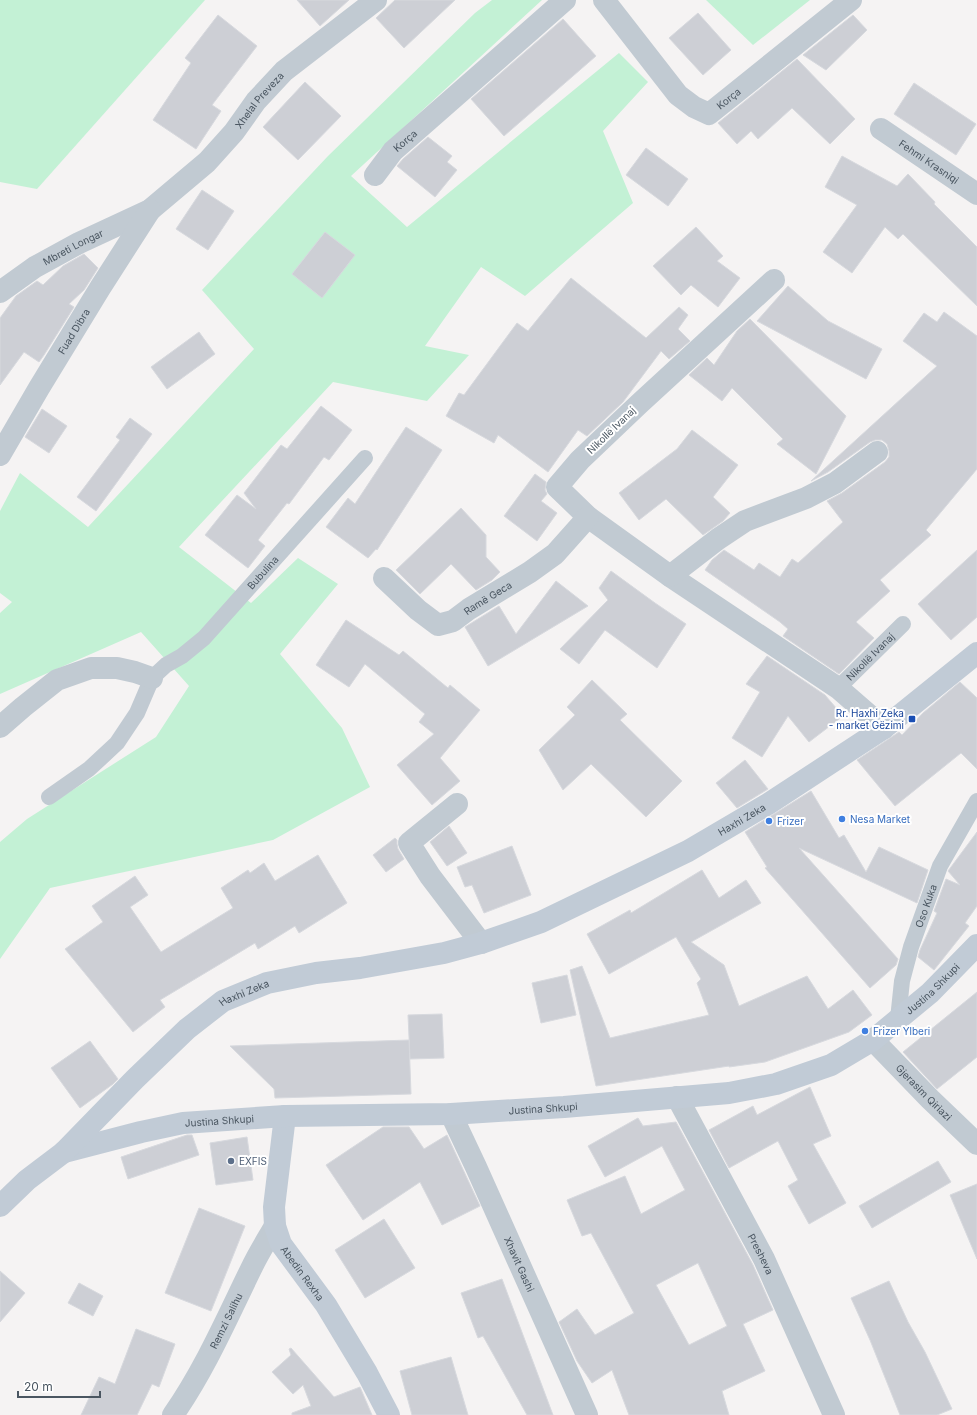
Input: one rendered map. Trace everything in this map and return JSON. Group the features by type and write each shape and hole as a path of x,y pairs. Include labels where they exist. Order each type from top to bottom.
{"street":[{"name":"Xhelal Preveza","path":"150,210 208,162 234,132 256,101 284,71 376,0"},
{"name":"Korça","path":"375,175 393,151 565,0"},
{"name":"Korça","path":"604,0 678,95 694,107 709,114 851,0"},
{"name":"Fehmi Krasniqi","path":"881,129 977,194"},
{"name":"Mbreti Longar","path":"0,292 35,267 79,243 150,210"},
{"name":"Fuad Dibra","path":"0,455 100,288 150,210"},
{"name":"Nikollë Ivanaj","path":"774,280 580,460 557,487 588,517 670,576 838,688 884,728"},
{"path":"670,576 718,539 745,521 806,498 835,482 877,452"},
{"name":"Ramë Geca","path":"384,578 418,610 438,625 453,621 469,608 530,572 555,554 588,517"},
{"name":"Haxhi Zeka","path":"64,1152 135,1079 187,1029 223,1001 267,983 316,973 360,968 444,953 481,943 540,922 688,851 768,804 884,728 977,653"},
{"path":"0,727 57,680 91,668 117,668 152,678"},
{"path":"457,804 409,843 430,876 481,943"},
{"name":"Justina Shkupi","path":"64,1152 141,1132 183,1124 285,1116 451,1114 564,1107 729,1093 776,1084 831,1064 873,1040 930,993 977,945"},
{"name":"Gjerasim Qiriazi","path":"873,1040 930,1100 977,1144"},
{"name":"Presheva","path":"677,1098 764,1258 834,1415"},
{"name":"Xhavit Gashi","path":"451,1114 587,1415"},
{"name":"Abedin Rexha","path":"285,1116 274,1207 275,1226 281,1244 326,1305 367,1373 389,1415"},
{"path":"0,1206 27,1180 64,1152"},
{"name":"Remzi Salihu","path":"174,1415 185,1399 218,1339 252,1266 275,1226"}],"lane":[{"name":"Bubulina","path":"49,797 89,769 117,743 137,713 152,678 166,665 182,656 204,638 365,458"},
{"name":"Nikollë Ivanaj","path":"838,688 903,624"},
{"name":"Oso Kuka","path":"898,1019 902,981 911,947 940,866 977,801"}],"green space":[{"path":"0,0 205,0 37,189 0,182"},
{"path":"492,0 542,0 351,176 407,227 619,53 648,82 603,131 633,203 525,296 481,267 425,346 469,355 427,401 333,382 179,547 251,603 298,558 338,584 280,654 342,728 370,787 273,840 50,888 0,959 0,842 27,819 156,737 189,686 141,632 0,694 0,613 12,602 0,593 0,511 20,473 88,527 254,349 202,290 328,156 475,13"},
{"path":"706,0 810,0 753,45"}],"building":[{"path":"297,0 349,0 320,26"},
{"path":"395,0 455,0 404,48 376,18"},
{"path":"698,13 731,50 703,75 669,38"},
{"path":"218,15 257,46 212,105 221,111 196,149 153,120 191,63 185,58"},
{"path":"853,15 867,30 826,70 803,55"},
{"path":"563,19 596,56 504,136 471,99"},
{"path":"797,59 855,119 830,144 792,108 758,139 751,131 737,144 718,123"},
{"path":"305,82 341,116 298,160 263,127"},
{"path":"914,83 976,124 956,155 894,114"},
{"path":"428,137 452,156 447,162 457,170 435,197 397,166"},
{"path":"646,148 688,179 668,206 626,175"},
{"path":"842,156 897,186 908,174 935,202 934,204 977,247 977,306 903,234 898,239 885,227 852,273 823,252 857,205 825,187"},
{"path":"202,190 234,211 208,250 176,229"},
{"path":"696,227 723,256 717,261 740,278 718,307 691,285 681,295 653,266"},
{"path":"325,232 355,255 322,298 292,274"},
{"path":"84,254 98,268 84,290 69,304 74,307 44,355 39,362 24,352 0,385 0,318 16,296 37,281 43,285 63,266"},
{"path":"571,278 646,338 679,307 688,315 678,329 690,341 669,359 661,351 623,402 587,436 578,430 548,472 498,435 494,443 446,416 459,393 464,395 517,323 528,331"},
{"path":"788,286 828,321 882,349 866,379 757,321"},
{"path":"944,312 977,336 977,469 926,530 931,535 880,580 890,591 856,622 874,638 839,674 783,636 788,629 780,622 705,570 712,560 724,550 754,570 759,563 780,577 792,559 798,563 843,522 827,501 842,493 885,462 889,457 887,444 882,440 870,442 828,472 811,481 937,366 903,341 924,313 937,322"},
{"path":"750,319 846,416 816,474 777,444 783,439 732,388 722,401 689,375 707,358 714,365 737,331"},
{"path":"199,332 215,354 167,389 151,367"},
{"path":"321,406 352,430 329,460 324,457 289,504 287,503 258,540 265,546 248,568 205,535 237,495 256,509 244,493 281,445 287,449"},
{"path":"42,409 67,426 49,453 25,437"},
{"path":"130,418 152,434 96,511 77,497 120,440 116,437"},
{"path":"406,427 442,450 377,550 376,549 368,558 326,527 348,498 355,504"},
{"path":"692,430 738,465 713,497 730,513 723,521 703,535 666,499 639,520 619,493 677,449"},
{"path":"535,474 546,482 545,490 547,494 541,501 557,513 537,541 504,516"},
{"path":"461,508 486,535 486,557 500,572 492,580 476,590 451,564 420,594 396,570"},
{"path":"977,550 977,617 951,640 918,604"},
{"path":"611,571 686,624 657,668 605,630 579,664 560,649 608,600 599,588"},
{"path":"556,581 588,606 488,666 465,627 499,606 516,634"},
{"path":"346,620 399,655 403,651 448,688 450,685 480,710 440,758 460,781 432,805 397,765 434,734 419,722 425,714 365,664 349,687 316,665"},
{"path":"767,656 825,695 843,716 809,742 788,716 762,757 732,738 760,692 746,684"},
{"path":"592,680 627,714 620,720 682,781 646,817 591,764 563,790 539,750 575,715 567,707"},
{"path":"960,682 977,698 977,769 961,753 895,806 857,760 899,732 902,735 923,713"},
{"path":"745,760 768,789 737,808 716,783"},
{"path":"811,791 839,838 844,835 866,872 879,847 928,870 917,903 799,848 898,959 896,965 870,988 765,868 767,867 745,832"},
{"path":"449,826 467,853 447,866 430,842"},
{"path":"977,832 977,906 965,923 969,926 934,970 918,957 920,950 937,913 934,911 946,879 960,885 948,871"},
{"path":"395,838 397,840 398,849 404,859 386,872 373,855"},
{"path":"512,846 531,895 484,913 472,885 465,887 457,867"},
{"path":"318,855 347,903 299,933 295,926 258,949 255,943 160,1000 165,1007 133,1032 65,949 103,922 92,906 135,876 148,895 130,907 161,952 233,908 221,888 248,870 250,873 264,863 275,881"},
{"path":"702,870 719,898 746,880 761,903 691,942 724,965 739,1006 807,976 828,1009 853,990 872,1015 849,1032 765,1062 596,1086 570,970 582,966 610,1038 709,1015 697,983 701,979 676,937 609,974 587,934 630,910 631,913"},
{"path":"567,975 576,1015 541,1023 532,983"},
{"path":"977,992 977,1057 937,1089 903,1052"},
{"path":"442,1014 444,1058 410,1059 408,1015"},
{"path":"409,1040 411,1094 275,1098 274,1089 230,1046"},
{"path":"90,1041 118,1079 80,1108 51,1068"},
{"path":"810,1087 831,1136 813,1144 846,1203 809,1224 788,1186 798,1180 778,1141 729,1168 709,1130 753,1106 757,1115"},
{"path":"638,1118 643,1126 676,1122 753,1265 773,1310 743,1324 765,1371 722,1391 729,1415 629,1415 612,1370 592,1383 577,1361 559,1322 577,1309 595,1335 634,1313 591,1233 582,1236 567,1200 625,1176 641,1214 685,1190 662,1146 605,1177 588,1146","holes":["698,1263 727,1326 689,1345 656,1285"]},
{"path":"383,1127 409,1127 424,1149 447,1135 480,1206 442,1225 420,1182 363,1220 326,1165"},
{"path":"187,1135 192,1135 199,1155 128,1179 121,1157"},
{"name":"EXFIS","path":"247,1137 253,1180 216,1185 210,1143"},
{"path":"938,1161 951,1182 872,1228 859,1206"},
{"path":"977,1184 977,1259 950,1195"},
{"path":"199,1208 245,1226 211,1311 165,1293"},
{"path":"384,1219 415,1268 365,1298 335,1250"},
{"path":"0,1271 25,1293 0,1322"},
{"path":"502,1279 553,1415 527,1415 483,1336 478,1338 461,1293"},
{"path":"889,1281 952,1409 937,1415 900,1415 870,1340 851,1298"},
{"path":"79,1283 103,1296 93,1316 68,1303"},
{"path":"136,1329 175,1344 159,1387 152,1384 137,1415 81,1415 99,1377 115,1384"},
{"path":"291,1348 334,1397 360,1387 372,1415 292,1415 292,1413 311,1406 303,1385 293,1394 272,1372 291,1355 289,1349"},
{"path":"451,1357 468,1415 412,1415 400,1371"}],"place":[{"name":"Rr. Haxhi Zeka - market Gëzimi","path":"912,719"},
{"name":"Nesa Market","path":"842,819"},
{"name":"Frizer","path":"769,821"},
{"name":"Frizer Ylberi","path":"865,1031"},
{"name":"EXFIS","path":"231,1161"}]}
